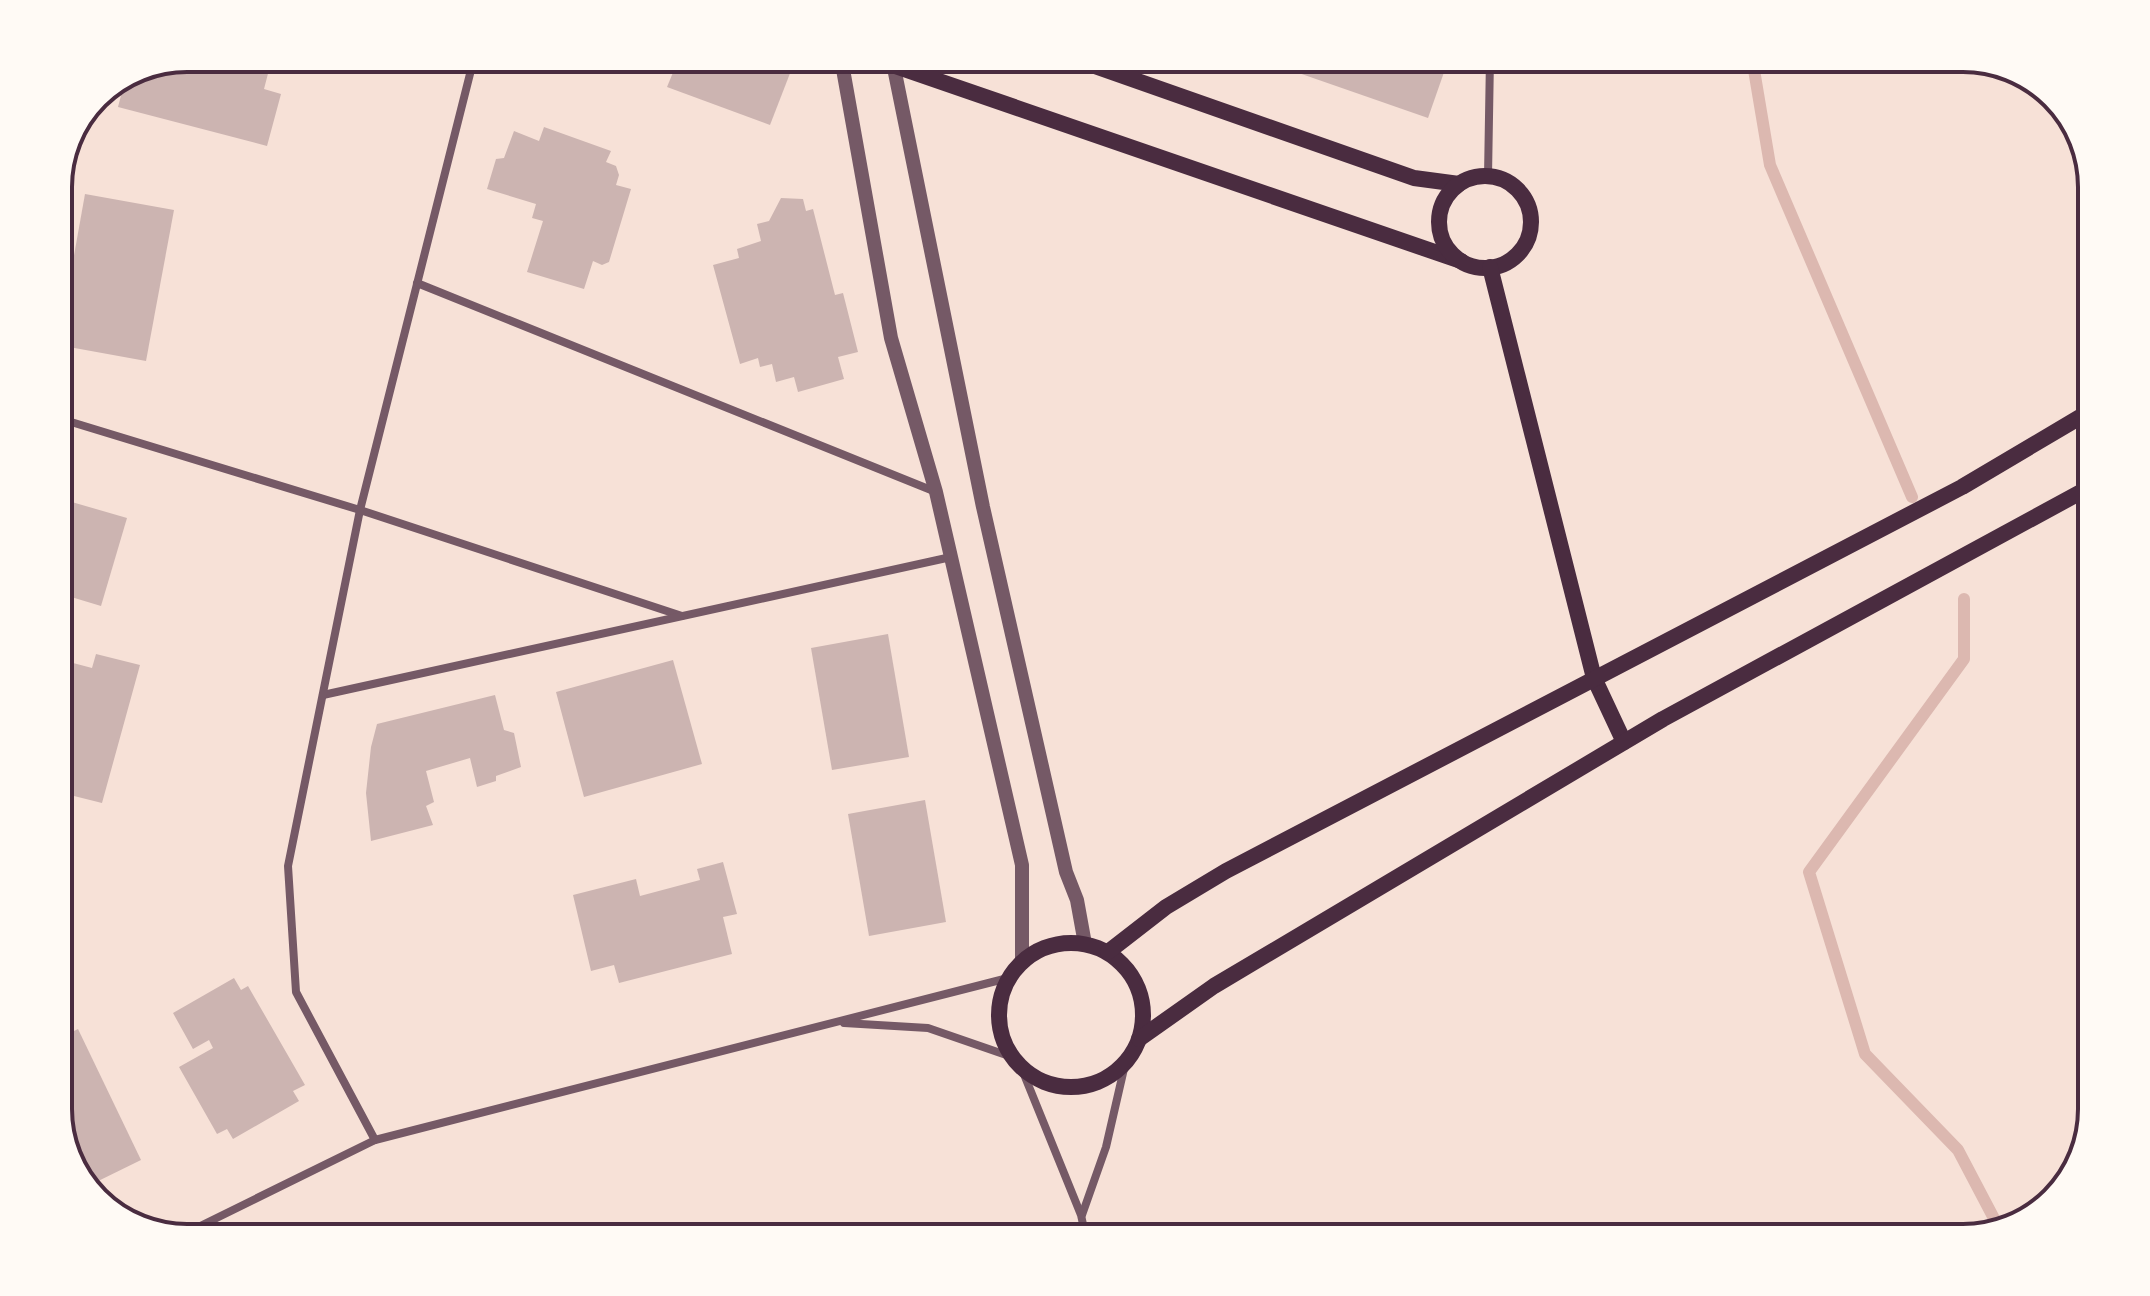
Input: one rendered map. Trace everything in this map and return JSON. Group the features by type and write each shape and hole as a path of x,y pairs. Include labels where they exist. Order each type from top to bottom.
{"main road":[{"path":"922,72 1475,267 1505,264 1526,243 1531,214 1516,187 1503,179 1488,176 1459,184 1448,194 1441,208 1439,223 1449,251 1461,261"},
{"path":"1112,72 1414,178 1459,184"},
{"path":"1490,267 1594,678 1624,742"},
{"path":"1108,952 1166,907 1226,871 1962,487 2078,418"},
{"path":"1139,1039 1214,986 1624,742 2078,494"},
{"path":"1063,943 1085,944 1108,952 1127,968 1139,990 1143,1015 1139,1039 1126,1060 1109,1076 1087,1085 1063,1086 1040,1080 1016,1062 1002,1039 1000,998 1008,978 1022,962 1041,949 1063,943"}],"street":[{"path":"375,1140 296,992 288,866 360,510 470,72"},
{"path":"844,72 891,338 936,492 1022,865 1022,962"},
{"path":"895,72 983,507 1085,944"},
{"path":"1488,176 1490,72"},
{"path":"417,283 936,492"},
{"path":"72,422 360,510 682,616"},
{"path":"323,695 951,557"},
{"path":"204,1224 375,1140 952,995 1008,978"},
{"path":"831,1023 928,1028 1016,1062 1083,1224"},
{"path":"1081,1215 1106,1147 1126,1060"}],"building":[{"path":"268,72 264,89 281,94 267,146 118,107 122,93 130,87 172,73"},
{"path":"673,72 791,72 770,125 667,87"},
{"path":"1296,72 1444,72 1428,118"},
{"path":"544,127 611,151 606,162 616,166 619,175 616,185 631,189 609,262 602,265 593,261 584,289 527,272 543,221 532,218 536,204 487,189 496,159 504,158 514,131 539,141"},
{"path":"85,194 174,210 146,361 72,348 72,267"},
{"path":"781,198 803,199 806,211 813,209 835,295 843,293 858,352 838,357 844,379 798,392 794,377 776,382 772,364 760,367 758,358 740,364 713,265 739,258 737,249 761,241 757,224 769,221"},
{"path":"72,502 127,518 101,606 72,597"},
{"path":"888,634 909,757 832,770 811,648"},
{"path":"96,654 140,665 102,803 72,796 72,663 92,668"},
{"path":"673,660 702,764 584,797 556,692"},
{"path":"495,695 504,730 514,733 521,767 496,776 496,781 477,787 470,758 426,771 434,802 426,806 433,825 371,841 366,793 377,724"},
{"path":"925,800 946,922 869,936 848,814"},
{"path":"723,862 737,914 723,917 732,954 619,983 614,965 591,971 573,895 636,879 640,896 700,880 697,869"},
{"path":"234,978 241,990 248,986 305,1085 293,1091 299,1101 233,1139 227,1129 217,1134 179,1067 213,1048 209,1040 193,1049 173,1013"},
{"path":"78,1029 141,1160 98,1181 84,1160 74,1131 72,1032"}],"waterway":[{"path":"1754,72 1770,165 1912,497"},
{"path":"1964,599 1964,659 1809,872 1865,1054 1958,1150 1995,1219"}]}
